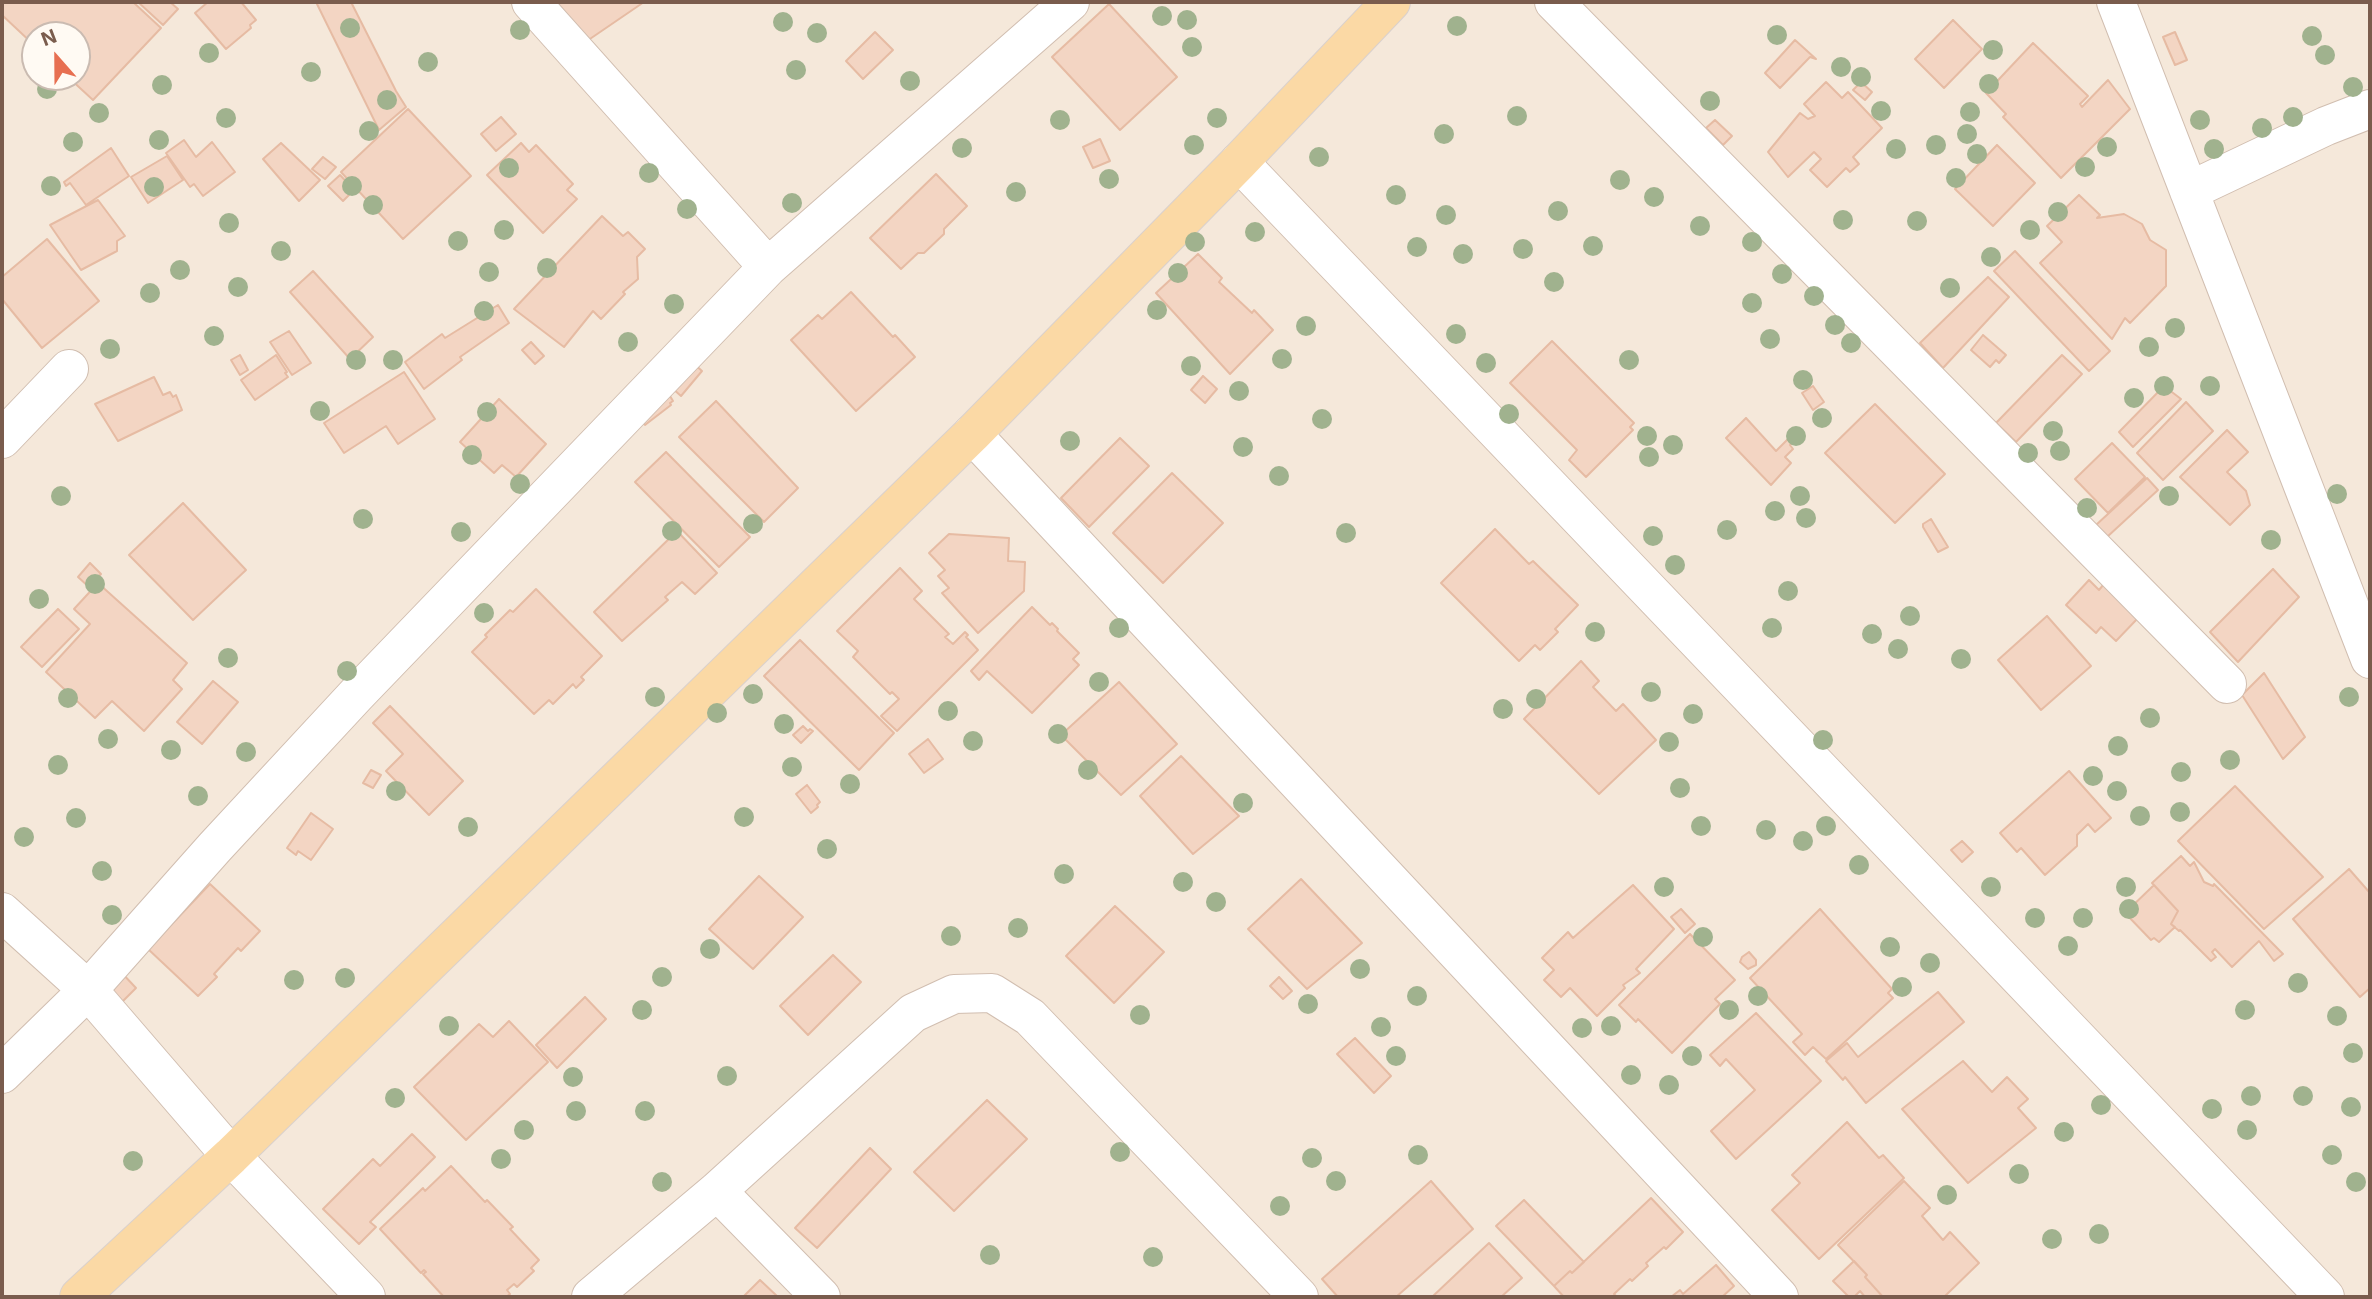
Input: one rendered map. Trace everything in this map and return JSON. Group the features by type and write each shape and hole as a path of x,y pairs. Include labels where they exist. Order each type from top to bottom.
{"main road":[{"path":"79,1297 231,1156 972,434 1239,162 1391,2"}],"street":[{"path":"531,2 768,267"},
{"path":"2,1074 88,990 215,847 356,695 768,267 1070,2"},
{"path":"1554,2 2227,684"},
{"path":"2116,2 2370,659"},
{"path":"2189,191 2326,126 2370,109"},
{"path":"1239,162 2325,1297"},
{"path":"2,439 69,369"},
{"path":"972,434 1780,1297"},
{"path":"2,912 88,990 231,1156 366,1297"},
{"path":"591,1297 717,1191 913,1013 954,994 992,993 1030,1017 1299,1297"},
{"path":"717,1191 821,1297"}],"shaded area":[{"path":"2,2 2370,2 2370,1297 2,1297"}],"building":[{"path":"2,2 133,2 161,28 93,100 83,91 91,91 91,21 21,21 21,33 2,15"},
{"path":"138,2 170,2 178,9 163,25"},
{"path":"208,2 241,2 256,20 250,25 251,28 226,49 195,13"},
{"path":"316,2 351,2 406,107 379,130"},
{"path":"556,2 644,2 584,43"},
{"path":"1109,4 1177,77 1120,130 1052,57"},
{"path":"1953,20 1982,49 1944,88 1915,59"},
{"path":"875,32 893,50 863,79 846,61"},
{"path":"2175,32 2187,60 2175,65 2163,37"},
{"path":"1795,40 1816,59 1810,57 1780,88 1765,73"},
{"path":"2033,43 2088,96 2080,104 2082,107 2108,80 2130,109 2061,178 2003,117 2006,114 1986,93"},
{"path":"1826,82 1842,98 1848,92 1882,128 1853,157 1859,164 1850,172 1846,168 1827,187 1810,170 1821,159 1814,152 1788,177 1768,152 1800,113 1808,119 1815,116 1804,104"},
{"path":"1861,82 1872,92 1865,100 1853,90"},
{"path":"408,109 471,176 403,239 341,172"},
{"path":"501,117 516,134 496,151 481,134"},
{"path":"1715,120 1732,136 1723,145 1706,128"},
{"path":"1100,139 1110,161 1093,168 1083,147"},
{"path":"184,140 196,157 212,142 235,172 203,196 194,184 190,187 166,153"},
{"path":"281,143 320,180 299,201 263,159"},
{"path":"521,143 529,152 536,145 573,184 567,190 577,199 543,233 487,175"},
{"path":"1997,145 2035,183 1993,226 1955,189"},
{"path":"111,148 129,176 86,205 70,183 66,186 64,182"},
{"path":"167,156 183,180 148,203 131,177"},
{"path":"323,157 336,167 325,179 312,169"},
{"path":"936,174 967,206 944,229 944,234 924,253 918,253 901,269 870,238"},
{"path":"340,175 354,190 343,201 328,186"},
{"path":"2079,195 2100,215 2097,218 2124,214 2142,224 2150,240 2166,250 2166,286 2130,323 2125,318 2112,339 2040,263 2062,242 2047,226"},
{"path":"98,200 125,236 117,241 117,251 81,270 50,225"},
{"path":"602,216 623,236 628,232 645,249 637,257 638,279 623,292 625,294 601,319 593,311 564,347 514,309"},
{"path":"47,239 99,301 42,348 2,299 2,277"},
{"path":"2015,251 2110,351 2089,371 1994,271"},
{"path":"1198,254 1222,278 1219,282 1252,313 1254,310 1273,330 1230,374 1156,293"},
{"path":"313,271 373,337 350,359 290,292"},
{"path":"1988,277 2009,297 1943,368 1920,343"},
{"path":"851,292 915,357 856,411 791,340 818,315 822,319"},
{"path":"498,305 509,323 460,357 462,360 424,389 405,362 442,334 445,338"},
{"path":"289,331 311,363 292,375 270,342"},
{"path":"1983,335 2006,355 1999,363 1996,360 1990,367 1971,350"},
{"path":"1552,341 1634,423 1630,427 1633,430 1586,477 1569,460 1577,450 1510,383"},
{"path":"531,342 544,356 535,364 522,350"},
{"path":"240,355 248,370 240,375 231,360"},
{"path":"276,355 288,377 255,400 241,380"},
{"path":"2062,355 2082,374 2016,442 1996,423"},
{"path":"692,362 702,371 681,396 672,388"},
{"path":"404,372 435,419 398,444 386,426 344,453 324,423"},
{"path":"1203,376 1217,389 1205,403 1191,390"},
{"path":"154,377 163,395 170,392 173,397 176,395 182,410 118,441 95,404"},
{"path":"1813,386 1824,402 1813,410 1802,393"},
{"path":"2164,386 2181,399 2133,447 2119,432"},
{"path":"670,396 673,401 671,405 645,425 637,413"},
{"path":"499,399 546,444 516,477 502,465 494,473 460,442"},
{"path":"716,401 798,488 764,522 679,437"},
{"path":"2186,402 2213,431 2163,480 2137,453"},
{"path":"1875,404 1945,474 1895,523 1825,453"},
{"path":"1746,418 1776,451 1788,439 1792,443 1790,445 1793,449 1785,457 1791,463 1771,485 1726,438"},
{"path":"2227,430 2248,452 2227,472 2246,491 2250,505 2230,525 2180,477"},
{"path":"1120,438 1149,466 1089,527 1061,498"},
{"path":"2112,443 2145,477 2108,513 2075,479"},
{"path":"666,452 750,537 719,567 635,482"},
{"path":"1172,473 1223,523 1163,583 1113,533"},
{"path":"2147,478 2158,490 2107,537 2096,525"},
{"path":"183,503 246,570 193,620 129,555"},
{"path":"1931,519 1948,547 1938,552 1923,527 1923,524"},
{"path":"1495,529 1529,564 1533,561 1578,605 1555,629 1558,632 1540,650 1535,645 1519,661 1441,583"},
{"path":"677,531 717,573 695,594 682,582 665,597 668,600 622,641 594,612"},
{"path":"949,534 1009,538 1008,561 1025,562 1024,591 978,633 942,593 949,588 938,576 945,570 929,553"},
{"path":"90,563 101,574 89,587 78,577"},
{"path":"900,568 922,591 914,599 949,634 945,637 953,644 965,632 968,635 966,637 978,650 897,731 881,716 899,699 892,692 890,694 853,657 858,651 837,631"},
{"path":"2273,569 2299,597 2238,662 2210,632"},
{"path":"2089,580 2099,590 2104,584 2138,618 2116,641 2101,627 2096,633 2066,605"},
{"path":"98,583 187,663 173,680 182,689 144,731 112,701 95,718 46,672 90,624 74,609"},
{"path":"536,589 602,656 581,677 584,680 576,688 573,684 553,704 549,700 534,714 472,652 510,610 513,612"},
{"path":"1032,607 1050,625 1052,623 1079,653 1073,659 1079,665 1032,713 987,671 979,680 971,671"},
{"path":"58,609 79,629 42,667 21,647"},
{"path":"2047,616 2091,666 2041,710 1998,660"},
{"path":"800,640 894,733 859,770 764,676"},
{"path":"1581,661 1599,681 1593,687 1616,711 1623,704 1656,740 1599,794 1524,719"},
{"path":"2264,673 2305,737 2283,759 2242,695"},
{"path":"213,681 238,702 202,744 177,722"},
{"path":"1119,682 1177,744 1121,795 1061,735"},
{"path":"390,706 463,781 429,815 386,771 403,754 373,723"},
{"path":"803,726 808,731 813,731 801,743 793,735"},
{"path":"928,739 943,759 924,773 909,754"},
{"path":"1181,756 1239,816 1193,854 1140,796"},
{"path":"371,770 381,775 373,788 363,783"},
{"path":"2069,771 2111,818 2095,832 2088,824 2077,835 2077,846 2045,875 2021,848 2017,852 2000,833"},
{"path":"807,785 820,802 811,813 796,794"},
{"path":"2235,786 2323,877 2264,929 2178,841"},
{"path":"311,813 333,829 311,860 298,851 296,855 287,848"},
{"path":"1962,841 1973,852 1962,862 1951,850"},
{"path":"2181,856 2190,866 2194,862 2204,882 2213,886 2214,884 2283,954 2274,961 2259,941 2232,967 2215,949 2212,952 2216,957 2211,961 2171,924 2178,911 2152,883"},
{"path":"2349,869 2370,893 2370,988 2360,997 2293,919"},
{"path":"759,876 803,917 753,969 709,929"},
{"path":"1301,879 1362,943 1307,989 1248,929"},
{"path":"210,884 260,931 241,951 238,948 214,974 217,977 198,996 148,949"},
{"path":"1633,885 1674,929 1636,969 1640,973 1623,985 1625,988 1597,1016 1570,988 1561,997 1544,980 1554,970 1542,958 1568,932 1573,938"},
{"path":"2154,885 2178,911 2171,924 2175,927 2159,942 2154,938 2151,940 2125,913"},
{"path":"1115,906 1164,952 1114,1003 1066,956"},
{"path":"1681,909 1695,924 1685,933 1671,917"},
{"path":"1820,909 1892,989 1888,993 1893,998 1826,1059 1813,1047 1805,1055 1793,1042 1802,1034 1750,978"},
{"path":"1690,934 1735,980 1715,999 1720,1004 1672,1053 1638,1019 1636,1022 1619,1005"},
{"path":"1749,952 1756,960 1756,965 1748,969 1740,962"},
{"path":"833,955 861,982 808,1035 780,1006"},
{"path":"119,970 136,988 122,1002 105,984"},
{"path":"1279,977 1292,991 1283,999 1270,986"},
{"path":"1938,992 1964,1022 1866,1103 1845,1077 1843,1080 1826,1061 1847,1043 1858,1057"},
{"path":"585,997 606,1019 557,1068 536,1045"},
{"path":"1756,1013 1821,1081 1736,1159 1711,1131 1755,1090 1726,1059 1720,1066 1710,1055"},
{"path":"509,1021 548,1062 466,1140 414,1087 479,1024 493,1037"},
{"path":"1355,1038 1391,1076 1374,1093 1337,1054"},
{"path":"1963,1061 1992,1092 2007,1077 2028,1099 2018,1108 2036,1128 1968,1183 1902,1109"},
{"path":"987,1100 1027,1139 954,1211 914,1172"},
{"path":"1847,1122 1879,1158 1883,1155 1904,1178 1819,1259 1772,1210 1800,1183 1792,1175"},
{"path":"412,1134 435,1157 370,1222 376,1227 359,1244 323,1209 373,1159 380,1166"},
{"path":"870,1148 891,1169 817,1248 795,1228"},
{"path":"451,1166 513,1227 510,1229 539,1260 531,1268 534,1271 517,1287 514,1284 507,1290 510,1294 506,1297 444,1297 423,1274 426,1272 424,1270 421,1273 380,1229 423,1188 425,1191"},
{"path":"1431,1181 1473,1229 1396,1297 1338,1297 1322,1279"},
{"path":"1904,1181 1930,1208 1922,1216 1943,1240 1950,1232 1979,1263 1944,1297 1883,1297 1865,1277 1867,1275 1838,1245"},
{"path":"1651,1198 1683,1232 1666,1249 1664,1247 1646,1263 1648,1266 1632,1281 1630,1279 1614,1294 1617,1297 1564,1297 1554,1286 1570,1271 1572,1273"},
{"path":"1524,1200 1584,1262 1554,1286 1496,1226"},
{"path":"1489,1243 1522,1278 1501,1297 1432,1297"},
{"path":"1854,1261 1883,1297 1865,1297 1860,1291 1854,1297 1849,1297 1833,1281"},
{"path":"1716,1265 1734,1286 1722,1297 1671,1297 1680,1290 1683,1294"},
{"path":"760,1280 778,1297 743,1297"}]}
